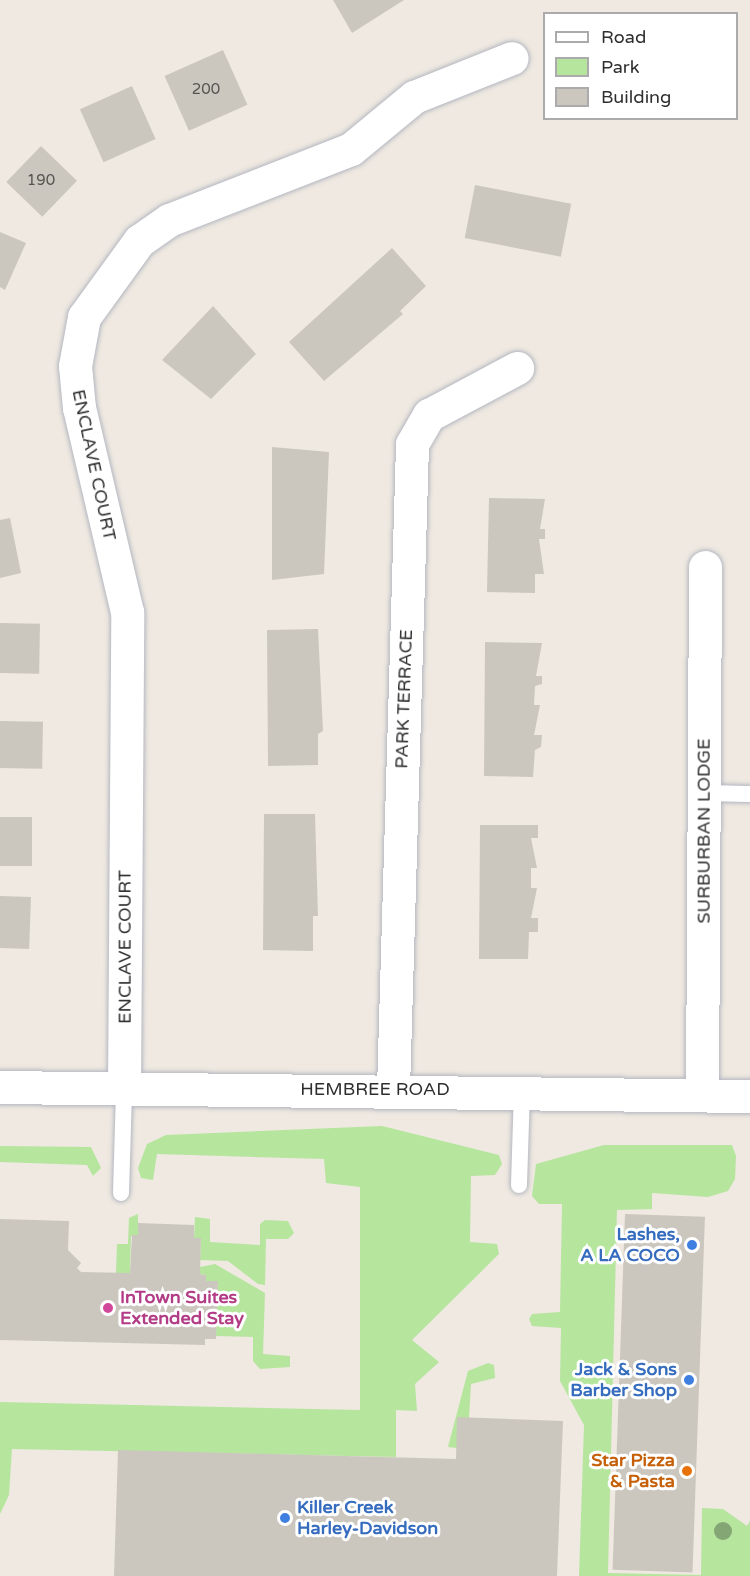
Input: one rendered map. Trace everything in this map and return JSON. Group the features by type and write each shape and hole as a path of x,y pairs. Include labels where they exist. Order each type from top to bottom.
{"street":[{"name":"ENCLAVE COURT","path":"124,1089 127,612 79,408 75,366 84,317 139,241 170,219 351,149 414,97 512,58"},
{"name":"PARK TERRACE","path":"393,1089 412,444 429,415 517,368"},
{"name":"SURBURBAN LODGE","path":"702,1095 705,567"},
{"name":"HEMBREE ROAD","path":"0,1087 393,1089 750,1096"}],"lane":[{"path":"704,793 750,794"},
{"path":"121,1193 124,1089"},
{"path":"519,1185 522,1091"}],"green space":[{"path":"382,1126 499,1155 502,1164 495,1175 471,1176 470,1242 497,1244 499,1254 412,1340 439,1362 415,1384 417,1411 396,1410 396,1457 12,1449 9,1495 0,1514 0,1402 360,1410 360,1187 326,1183 324,1159 157,1154 153,1180 141,1178 138,1168 147,1144 166,1135"},
{"path":"604,1145 732,1145 736,1156 735,1179 728,1191 708,1197 652,1193 652,1209 617,1210 608,1573 701,1575 702,1508 723,1509 747,1526 750,1521 750,1576 579,1576 584,1425 560,1381 561,1328 532,1326 529,1319 532,1314 560,1312 562,1204 539,1204 532,1196 536,1164"},
{"path":"0,1146 91,1147 101,1168 93,1176 87,1165 0,1162"},
{"path":"138,1214 138,1235 131,1236 130,1273 116,1273 117,1244 128,1244 129,1218"},
{"path":"195,1217 210,1219 210,1242 260,1245 260,1224 265,1220 288,1221 294,1233 288,1239 266,1239 265,1285 258,1284 228,1261 200,1260 201,1239 194,1238"},
{"path":"215,1264 265,1293 263,1354 290,1356 290,1367 260,1369 253,1361 253,1337 216,1336 218,1281 206,1281 206,1275 200,1274 200,1267"},
{"path":"488,1363 494,1365 495,1378 471,1384 469,1418 457,1448 448,1447 468,1371"}],"building":[{"path":"333,0 404,0 352,33"},
{"path":"223,50 247,105 189,131 165,76"},
{"path":"132,86 156,139 104,162 80,109"},
{"path":"41,146 77,181 42,217 6,182"},
{"path":"475,185 571,204 561,257 465,238"},
{"path":"0,232 26,243 5,290 0,287"},
{"path":"392,248 426,286 400,311 403,314 324,381 289,342"},
{"path":"213,306 256,354 211,399 162,360"},
{"path":"272,447 329,452 324,574 272,580"},
{"path":"489,498 545,499 540,529 545,529 545,539 539,539 544,574 535,574 535,593 487,592"},
{"path":"10,518 21,573 0,578 0,520"},
{"path":"0,623 40,624 39,674 0,673"},
{"path":"318,629 323,731 318,734 318,765 268,766 267,630"},
{"path":"485,642 542,643 536,676 542,676 542,684 535,686 534,705 540,705 534,735 542,735 541,747 535,750 533,777 484,776"},
{"path":"0,721 43,722 42,769 0,768"},
{"path":"264,814 315,814 318,916 313,916 313,951 263,950"},
{"path":"0,817 32,817 32,866 0,866"},
{"path":"480,825 538,825 538,838 531,838 537,868 531,868 531,888 537,888 531,918 538,918 538,932 529,932 528,959 479,959"},
{"path":"0,896 31,897 29,949 0,948"},
{"path":"625,1214 705,1217 693,1573 613,1570"},
{"name":"InTown Suites Extended Stay","path":"0,1219 69,1221 68,1250 81,1263 77,1268 81,1272 130,1273 132,1235 138,1235 138,1223 194,1225 194,1238 201,1238 200,1274 206,1275 206,1281 218,1281 216,1339 205,1339 205,1345 0,1340"},
{"name":"Killer Creek Harley-Davidson","path":"457,1417 563,1421 557,1576 114,1576 118,1450 456,1459"}],"place":[{"name":"Lashes, A LA COCO","path":"692,1245"},
{"name":"InTown Suites Extended Stay","path":"108,1308"},
{"name":"Jack & Sons Barber Shop","path":"689,1380"},
{"name":"Star Pizza & Pasta","path":"687,1471"},
{"name":"Killer Creek Harley-Davidson","path":"285,1518"}]}
